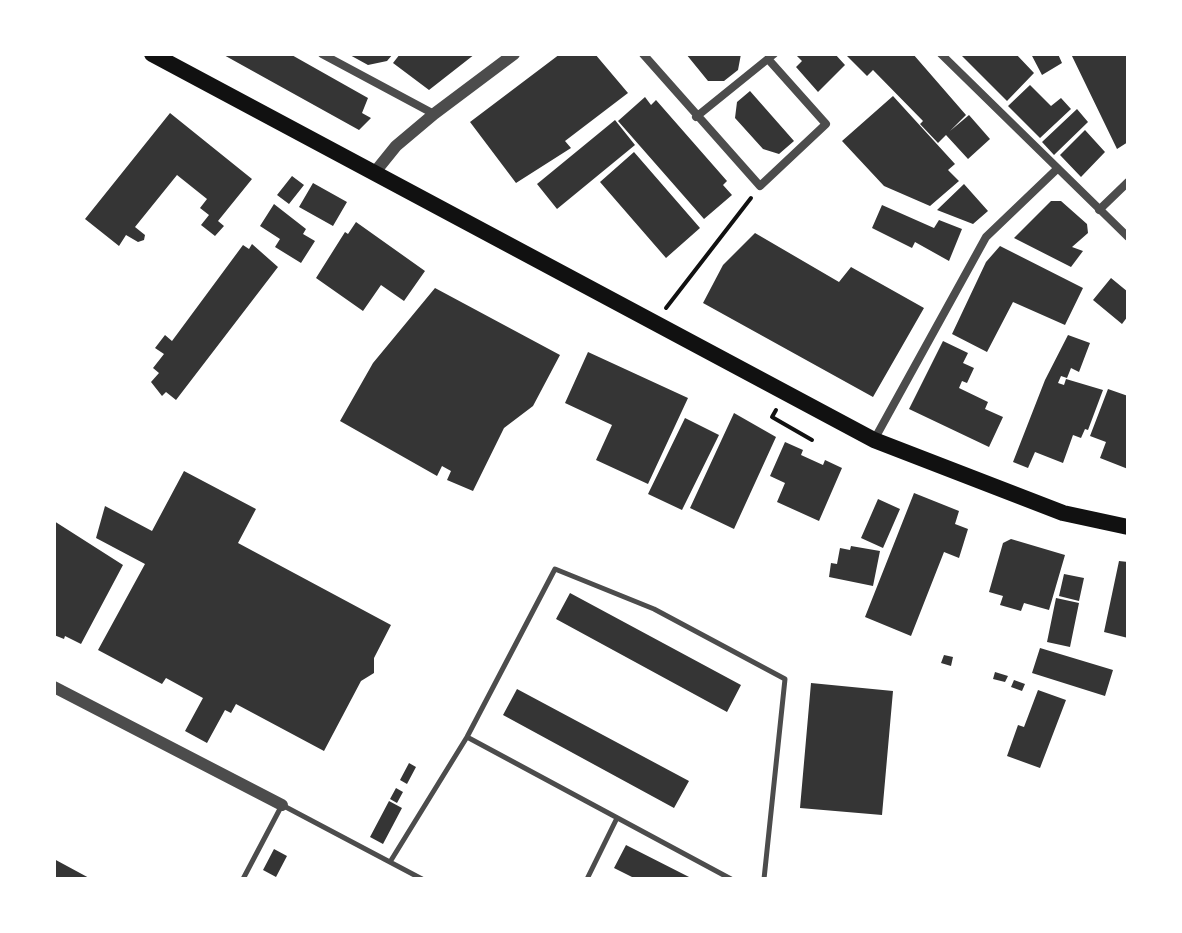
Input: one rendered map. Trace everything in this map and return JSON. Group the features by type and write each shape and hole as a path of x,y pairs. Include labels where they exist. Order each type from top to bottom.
{"highway":[{"path":"152,54 653,325 874,440 1063,513 1128,527"}],"street":[{"path":"322,54 434,114"},
{"path":"375,172 396,146 514,54"},
{"path":"643,54 696,117 760,186 826,124 771,56 696,117"},
{"path":"941,54 1128,237"},
{"path":"874,440 986,237 1057,169"},
{"path":"1099,210 1128,182"},
{"path":"54,687 282,805"}],"lane":[{"path":"390,862 467,737 555,569 654,609 785,679 764,879"},
{"path":"467,737 731,879"},
{"path":"243,879 282,805 422,879"},
{"path":"587,879 617,818"}],"path":[{"path":"653,325 760,186"},
{"path":"772,417 812,440"}],"building":[{"path":"222,54 290,54 368,98 362,113 371,118 359,130"},
{"path":"348,54 393,54 387,61 368,65"},
{"path":"400,54 475,54 429,90 393,63"},
{"path":"560,54 595,54 628,93 565,141 571,148 516,183 470,122"},
{"path":"686,54 741,54 738,70 724,81 708,81"},
{"path":"795,54 835,54 845,65 818,92 796,67 802,61"},
{"path":"845,54 913,54 966,115 950,131 969,115 990,139 968,159 946,135 938,143 920,124 923,121 873,70 867,76"},
{"path":"960,54 1016,54 1034,73 1007,101"},
{"path":"1031,54 1058,54 1062,63 1042,75"},
{"path":"1071,54 1128,54 1128,142 1117,149"},
{"path":"1030,85 1051,106 1061,98 1071,109 1040,138 1008,106"},
{"path":"750,91 794,141 779,154 763,149 735,118 737,102"},
{"path":"893,96 955,164 948,170 959,181 930,206 884,186 842,141"},
{"path":"645,97 651,105 656,100 727,181 723,185 732,195 704,219 618,121"},
{"path":"1077,109 1088,122 1054,155 1042,142"},
{"path":"170,113 252,179 218,221 224,226 215,236 201,225 209,215 200,208 207,199 177,175 135,227 145,235 144,240 138,242 126,235 119,246 85,219"},
{"path":"615,120 635,145 557,209 537,184"},
{"path":"1085,130 1105,152 1081,177 1060,155"},
{"path":"634,152 700,228 666,258 600,182"},
{"path":"292,176 304,185 289,204 277,195"},
{"path":"313,183 347,202 333,226 299,207"},
{"path":"964,184 988,211 973,224 937,210"},
{"path":"1051,201 1061,201 1087,224 1088,233 1072,247 1083,251 1071,267 1014,238"},
{"path":"274,204 306,229 303,234 315,241 301,263 275,247 280,239 260,226"},
{"path":"882,205 934,228 939,220 962,229 949,261 915,242 912,248 872,228"},
{"path":"356,222 425,271 404,301 381,285 363,311 316,278 345,232 348,234"},
{"path":"755,233 839,282 851,267 924,308 873,397 703,303 723,265"},
{"path":"252,244 278,267 176,400 166,392 162,396 151,382 159,373 153,368 164,354 155,348 165,335 172,341 243,245 249,249"},
{"path":"1000,246 1083,288 1065,325 1013,302 987,352 952,334 986,262"},
{"path":"1111,278 1128,292 1128,316 1122,324 1093,300"},
{"path":"435,288 560,355 533,406 504,428 473,491 447,480 451,471 442,466 437,476 340,421 373,363"},
{"path":"1068,335 1090,343 1079,372 1071,368 1067,378 1061,376 1058,383 1064,385 1066,379 1103,390 1088,430 1085,429 1081,438 1073,435 1063,463 1035,452 1028,468 1013,462 1045,380"},
{"path":"943,341 968,353 963,363 974,368 967,383 962,381 959,388 988,402 985,409 1003,417 989,447 909,409"},
{"path":"588,352 688,398 648,484 596,460 612,425 565,403"},
{"path":"1108,389 1128,396 1128,469 1100,458 1106,442 1090,436"},
{"path":"734,413 776,437 734,529 690,508"},
{"path":"685,418 719,435 682,510 648,494"},
{"path":"785,442 803,450 801,455 823,465 825,460 842,468 819,521 777,502 785,483 770,476"},
{"path":"184,471 256,509 238,543 391,625 374,658 374,673 361,681 324,751 236,704 231,713 225,710 207,743 185,731 203,698 166,678 162,684 98,650 145,564 96,538 105,506 152,531"},
{"path":"914,493 959,511 955,524 968,529 959,558 944,552 911,636 865,617"},
{"path":"878,499 900,509 883,548 861,538"},
{"path":"54,521 123,565 81,644 65,636 64,639 54,635"},
{"path":"1011,539 1065,555 1049,610 1024,603 1021,611 1000,605 1003,596 989,592 1003,543"},
{"path":"851,546 880,551 873,586 829,577 831,563 837,564 840,548 850,550"},
{"path":"1119,561 1128,562 1128,638 1104,632"},
{"path":"1064,574 1084,578 1079,601 1059,596"},
{"path":"570,593 741,685 727,712 556,619"},
{"path":"1056,598 1079,603 1070,647 1047,642"},
{"path":"1040,648 1113,670 1105,696 1032,673"},
{"path":"944,655 953,657 951,666 941,663"},
{"path":"995,672 1008,676 1005,682 993,679"},
{"path":"1014,680 1025,684 1022,691 1011,687"},
{"path":"811,683 893,691 882,815 800,808"},
{"path":"517,689 689,781 674,808 503,715"},
{"path":"1038,690 1066,700 1040,768 1007,756 1018,725 1024,727"},
{"path":"409,763 416,767 407,784 400,780"},
{"path":"396,788 403,792 397,803 390,799"},
{"path":"389,801 402,808 383,844 370,837"},
{"path":"626,845 693,879 636,879 614,868"},
{"path":"274,849 287,856 276,877 263,870"},
{"path":"54,859 91,879 54,879"}]}
